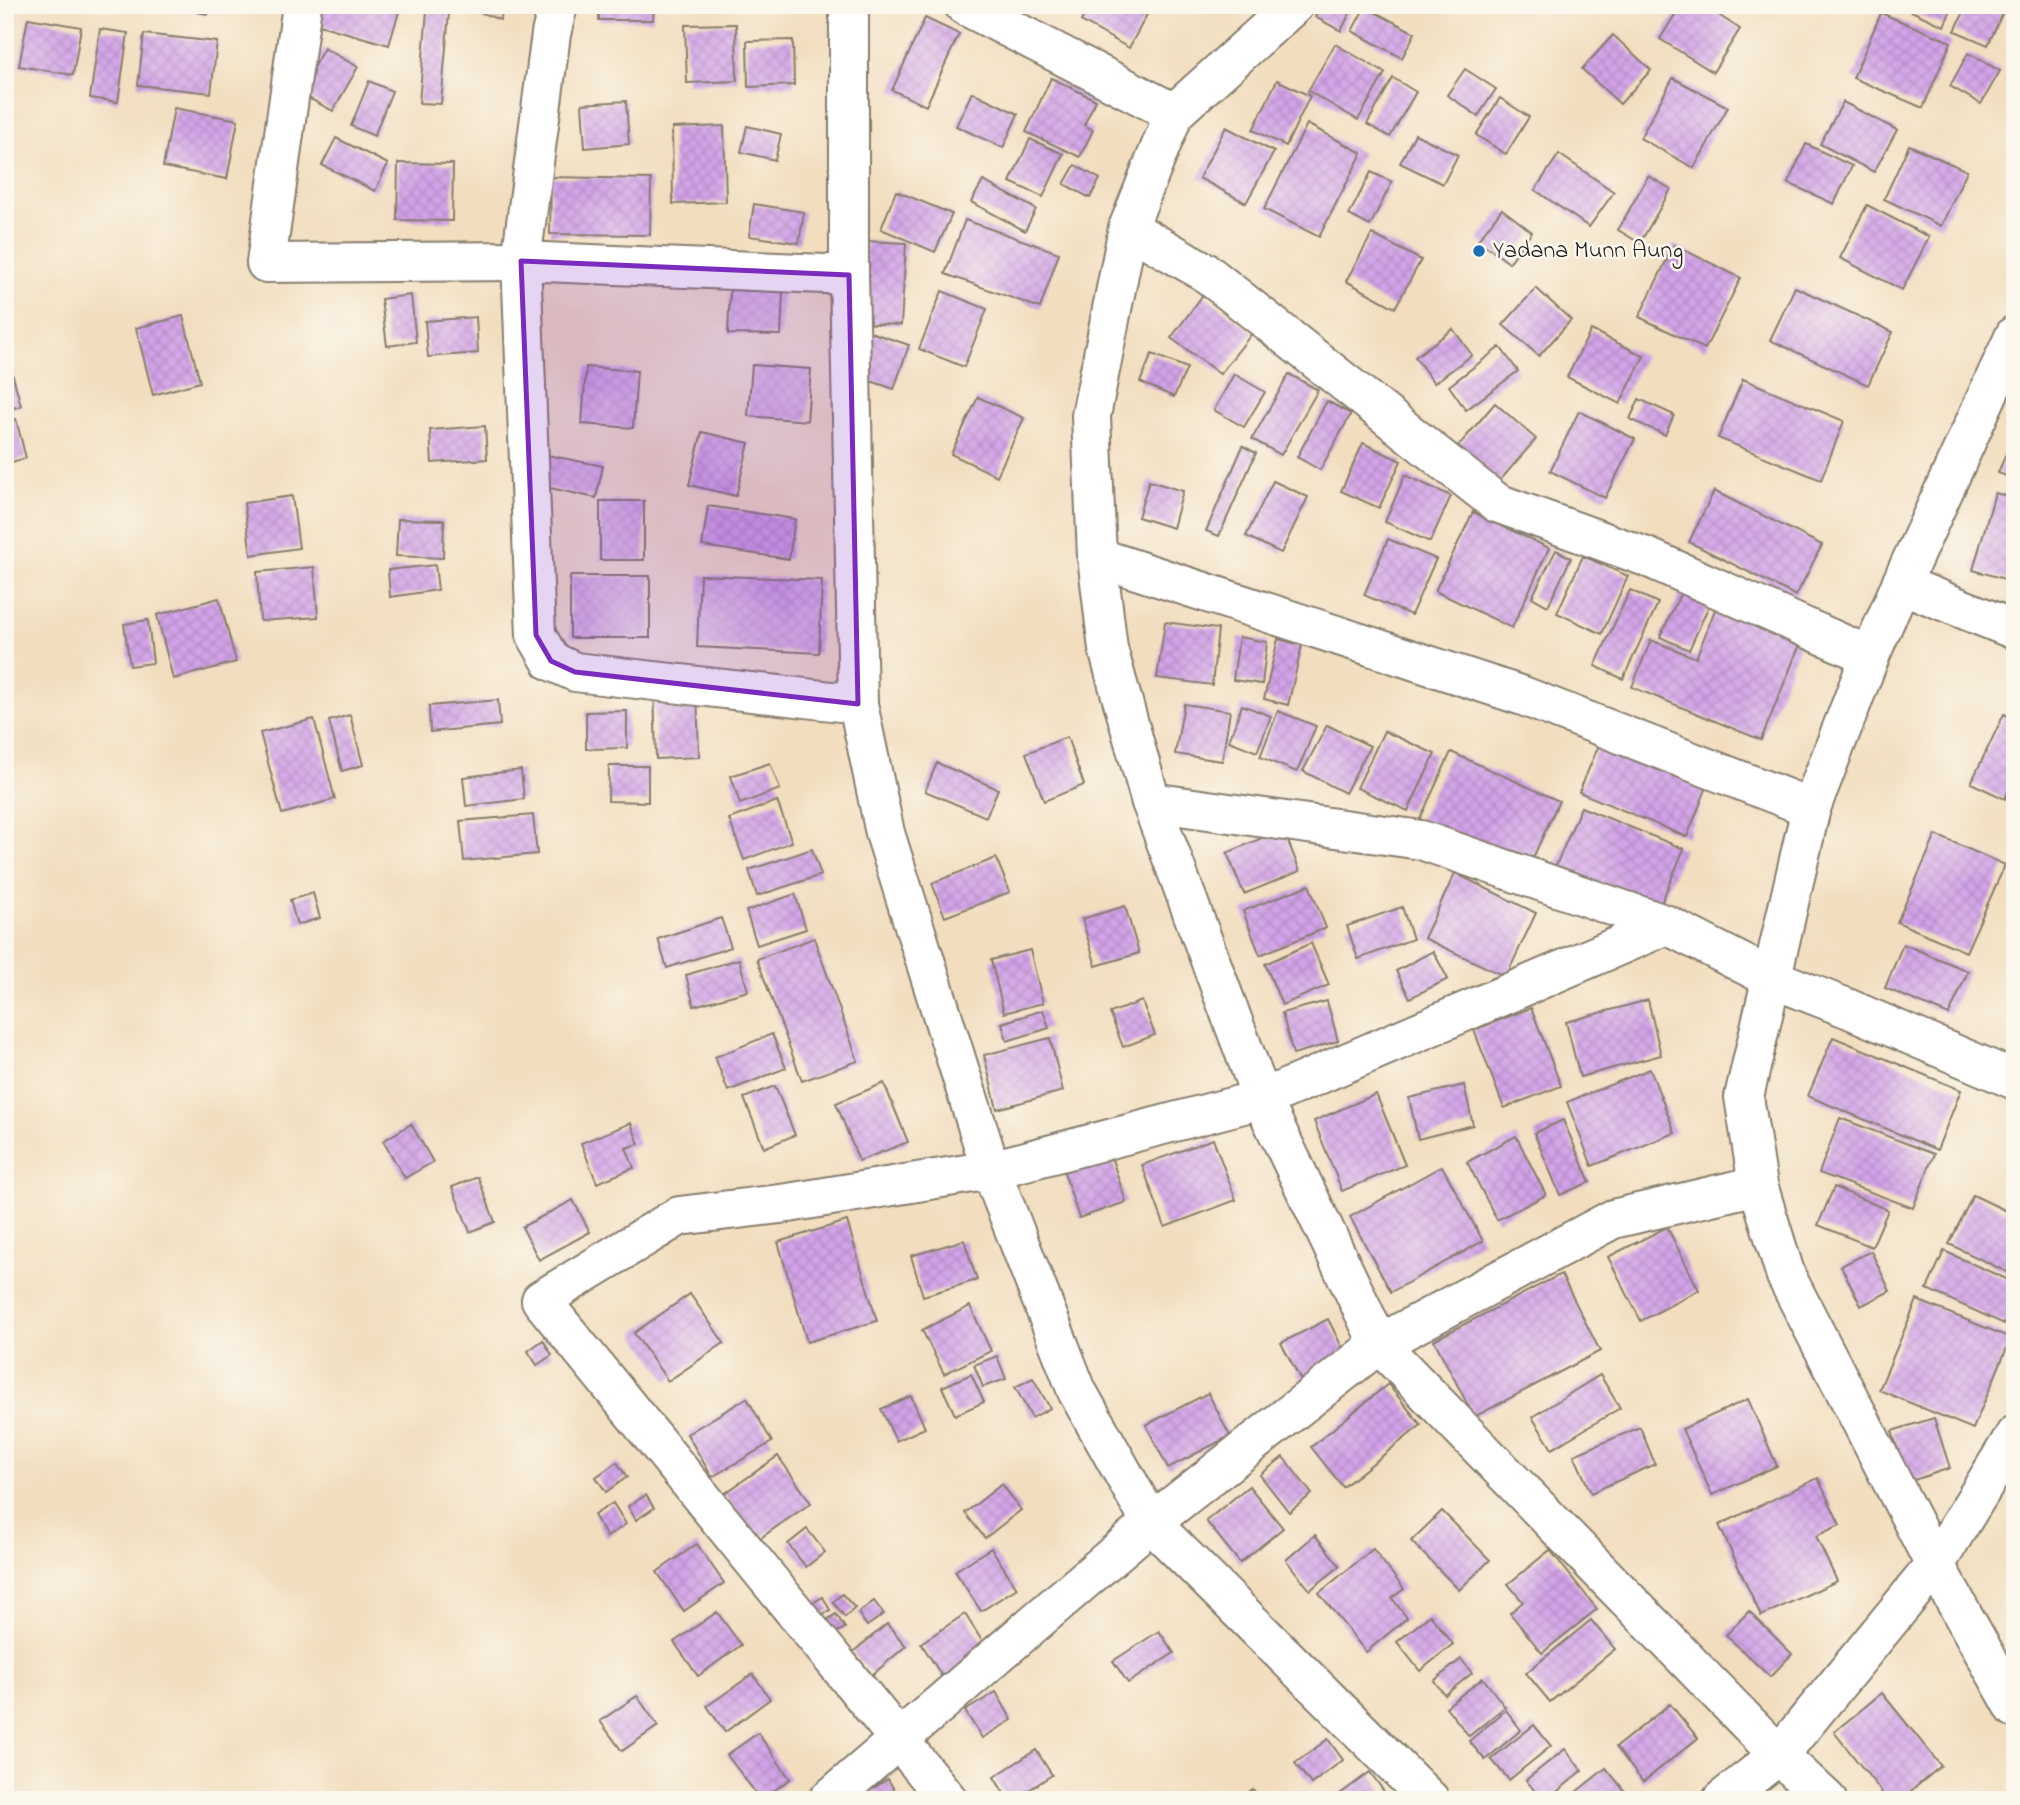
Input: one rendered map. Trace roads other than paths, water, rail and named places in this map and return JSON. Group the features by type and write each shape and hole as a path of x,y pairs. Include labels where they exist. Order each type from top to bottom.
{"street":[{"path":"302,5 266,263 521,261 849,275"},
{"path":"558,5 551,34 521,261 536,635 551,661 575,672 858,704"},
{"path":"849,5 849,275 858,704 885,833 991,1170 1077,1391 1152,1523 1430,1800"},
{"path":"964,5 1174,113"},
{"path":"1294,5 1174,113 1128,228 1091,416 1097,557 1108,649 1152,802 1262,1099 1379,1344 1779,1755 1827,1800"},
{"path":"1128,228 1205,272 1497,503 1649,558 1870,656"},
{"path":"2015,334 1900,584 1811,808 1744,1097 1758,1185 1786,1276 1935,1565 2015,1708"},
{"path":"1097,557 1523,696 1811,808"},
{"path":"1900,584 2015,630"},
{"path":"1152,802 1421,840 1667,925 1771,978 2015,1080"},
{"path":"948,1800 541,1300 679,1216 788,1203 991,1170 1262,1099 1667,925"},
{"path":"828,1800 1152,1523 1379,1344 1613,1220 1758,1185"},
{"path":"1722,1800 1779,1755 1935,1565 2015,1435"}],"place":[{"name":"Yadana Munn Aung","path":"1479,251"}]}
